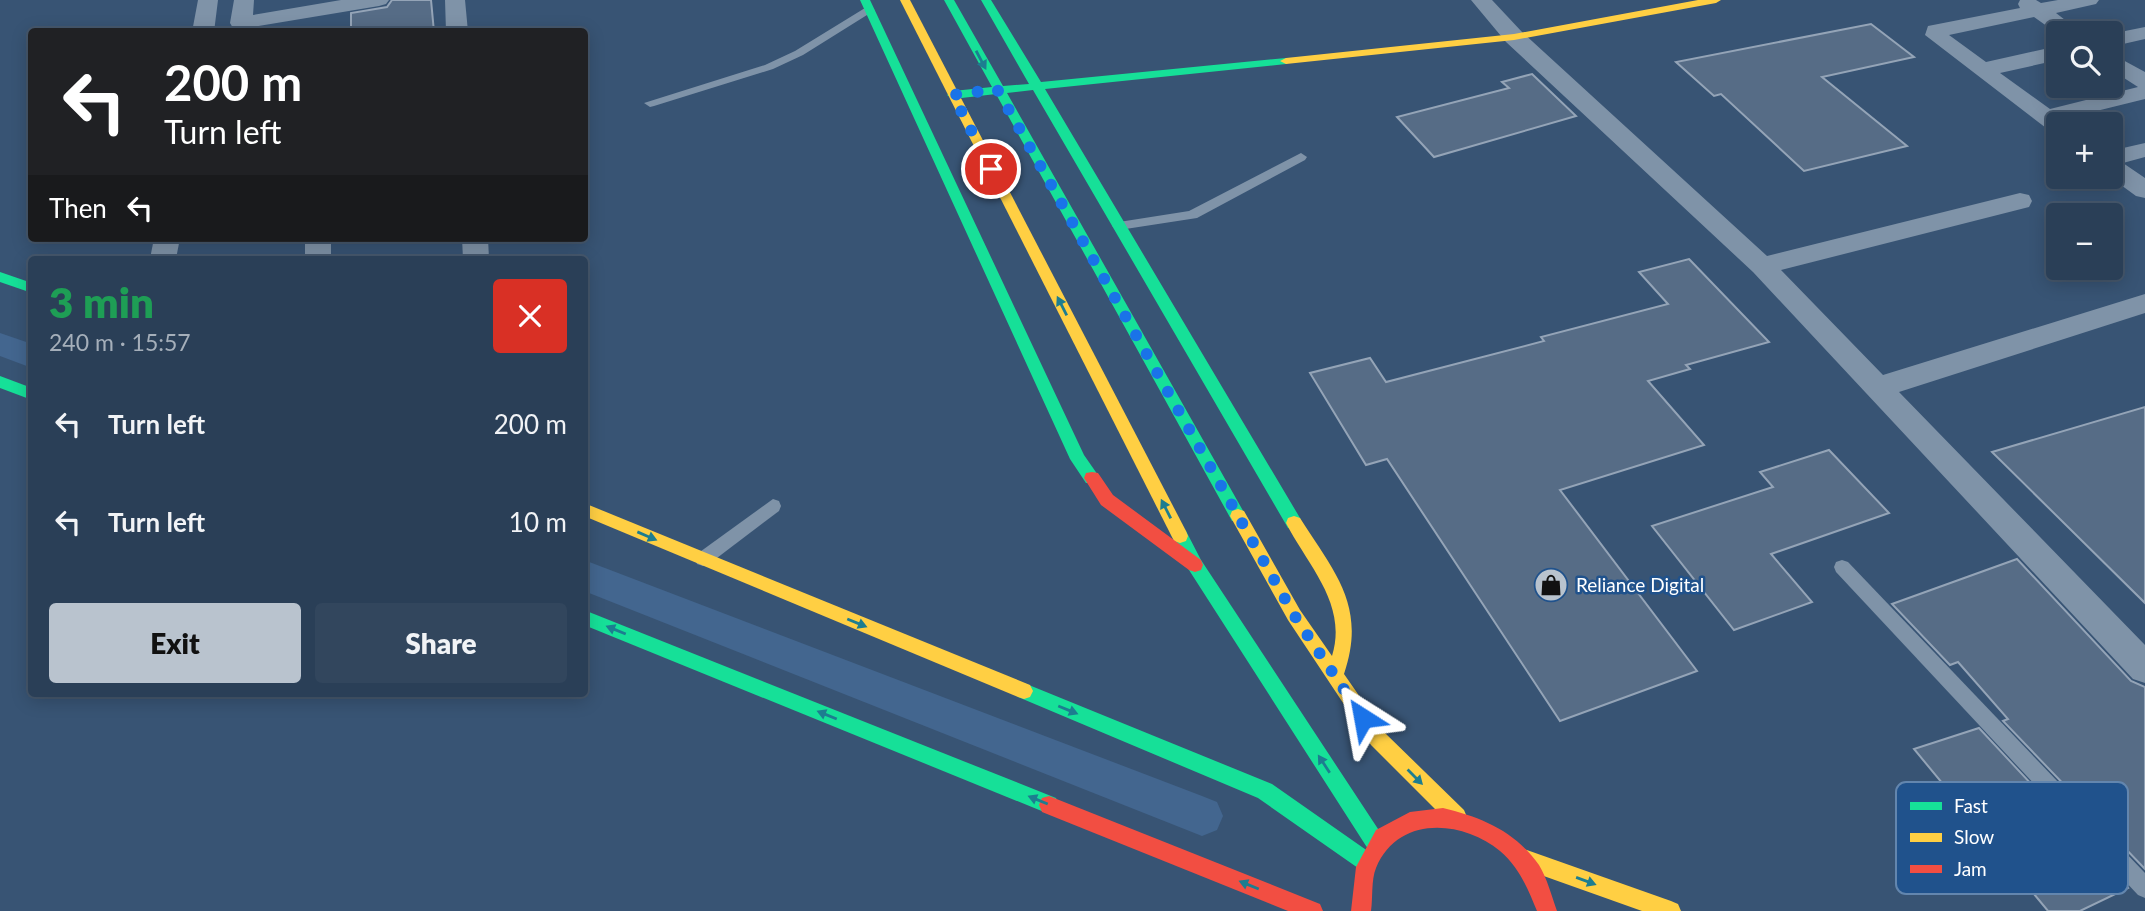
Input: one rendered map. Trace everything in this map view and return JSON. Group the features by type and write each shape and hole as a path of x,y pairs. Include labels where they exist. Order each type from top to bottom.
{"street":[{"path":"204,28 208,0"},
{"path":"244,0 241,23 379,0"},
{"path":"455,0 457,28"},
{"path":"905,0 1195,565 1376,842"},
{"path":"948,0 1294,615 1378,739 1457,817"},
{"path":"986,0 1343,607 1349,633 1346,651 1335,675"},
{"path":"1481,0 1514,37 1762,265 2145,668"},
{"path":"953,95 1514,37 1716,0"},
{"path":"2046,118 1942,40 1936,32 2029,5 2089,0"},
{"path":"867,5 1078,459 1107,500 1195,565"},
{"path":"2029,5 2053,21"},
{"path":"341,28 343,6"},
{"path":"2123,38 2145,33"},
{"path":"1982,70 2046,56"},
{"path":"2123,68 2145,82"},
{"path":"2083,112 2145,92"},
{"path":"2123,156 2145,150"},
{"path":"2123,174 2145,190"},
{"path":"1762,265 2020,201"},
{"path":"0,277 28,287"},
{"path":"1877,388 2145,303"},
{"path":"0,382 28,392"},
{"path":"588,511 1265,791 1365,861"},
{"path":"588,619 1313,911"},
{"path":"1361,911 1359,883 1365,861 1376,842 1392,828 1411,818 1433,815 1457,817 1480,825 1502,839 1521,858 1536,880 1547,911"},
{"path":"1521,858 1671,911"}],"lane":[{"path":"650,103 769,67 799,53 867,5"},
{"path":"1119,226 1192,215 1301,157"},
{"path":"702,560 773,506"},
{"path":"1843,567 2045,782"},
{"path":"2128,870 2145,888"}],"building":[{"path":"392,0 431,0 434,28 351,28 351,13 387,7"},
{"path":"1871,24 1914,57 1822,77 1907,146 1804,171 1721,94 1714,96 1676,62"},
{"path":"1532,74 1576,116 1434,157 1397,117 1509,88 1502,82"},
{"path":"1689,259 1769,342 1686,365 1690,369 1648,381 1704,445 1560,490 1697,671 1560,721 1387,459 1366,465 1310,373 1370,358 1386,382 1544,341 1541,337 1668,304 1639,272"},
{"path":"2145,407 2145,603 1992,452"},
{"path":"1829,450 1889,513 1771,554 1812,602 1734,630 1652,526 1773,487 1760,472"},
{"path":"2017,559 2131,681 2145,687 2145,869 2128,851 2128,782 2062,782 2003,721 2008,719 1958,662 1950,665 1892,604"},
{"path":"1979,728 2029,782 1941,782 1914,749"},
{"path":"2034,894 2115,894 2080,911 2048,911"}],"waterway":[{"path":"0,344 28,355"},
{"path":"588,577 1202,816"}],"traffic: fast":[{"path":"865,0 1078,459 1092,478"},
{"path":"949,0 1238,516"},
{"path":"986,0 1294,523"},
{"path":"953,95 1286,61"},
{"path":"0,277 28,287"},
{"path":"0,382 28,392"},
{"path":"1180,536 1195,565 1375,842"},
{"path":"588,619 1049,805"},
{"path":"1024,691 1265,791 1365,861"}],"traffic: slow":[{"path":"905,0 1180,536"},
{"path":"1286,61 1514,37 1716,0"},
{"path":"588,511 1024,691"},
{"path":"1238,516 1294,615 1378,739 1457,817"},
{"path":"1294,523 1328,578 1343,613 1343,652 1335,675"},
{"path":"1521,858 1671,911"}],"traffic: jam":[{"path":"1092,478 1107,500 1195,565"},
{"path":"1049,805 1313,911"},
{"path":"1361,911 1366,867 1383,837 1410,821 1443,818 1477,826 1508,845 1533,873 1547,911"}],"place":[{"name":"Reliance Digital","path":"1551,585"}],"route":[{"path":"991,169 953,95 997,89 1294,615 1363,718"}]}
